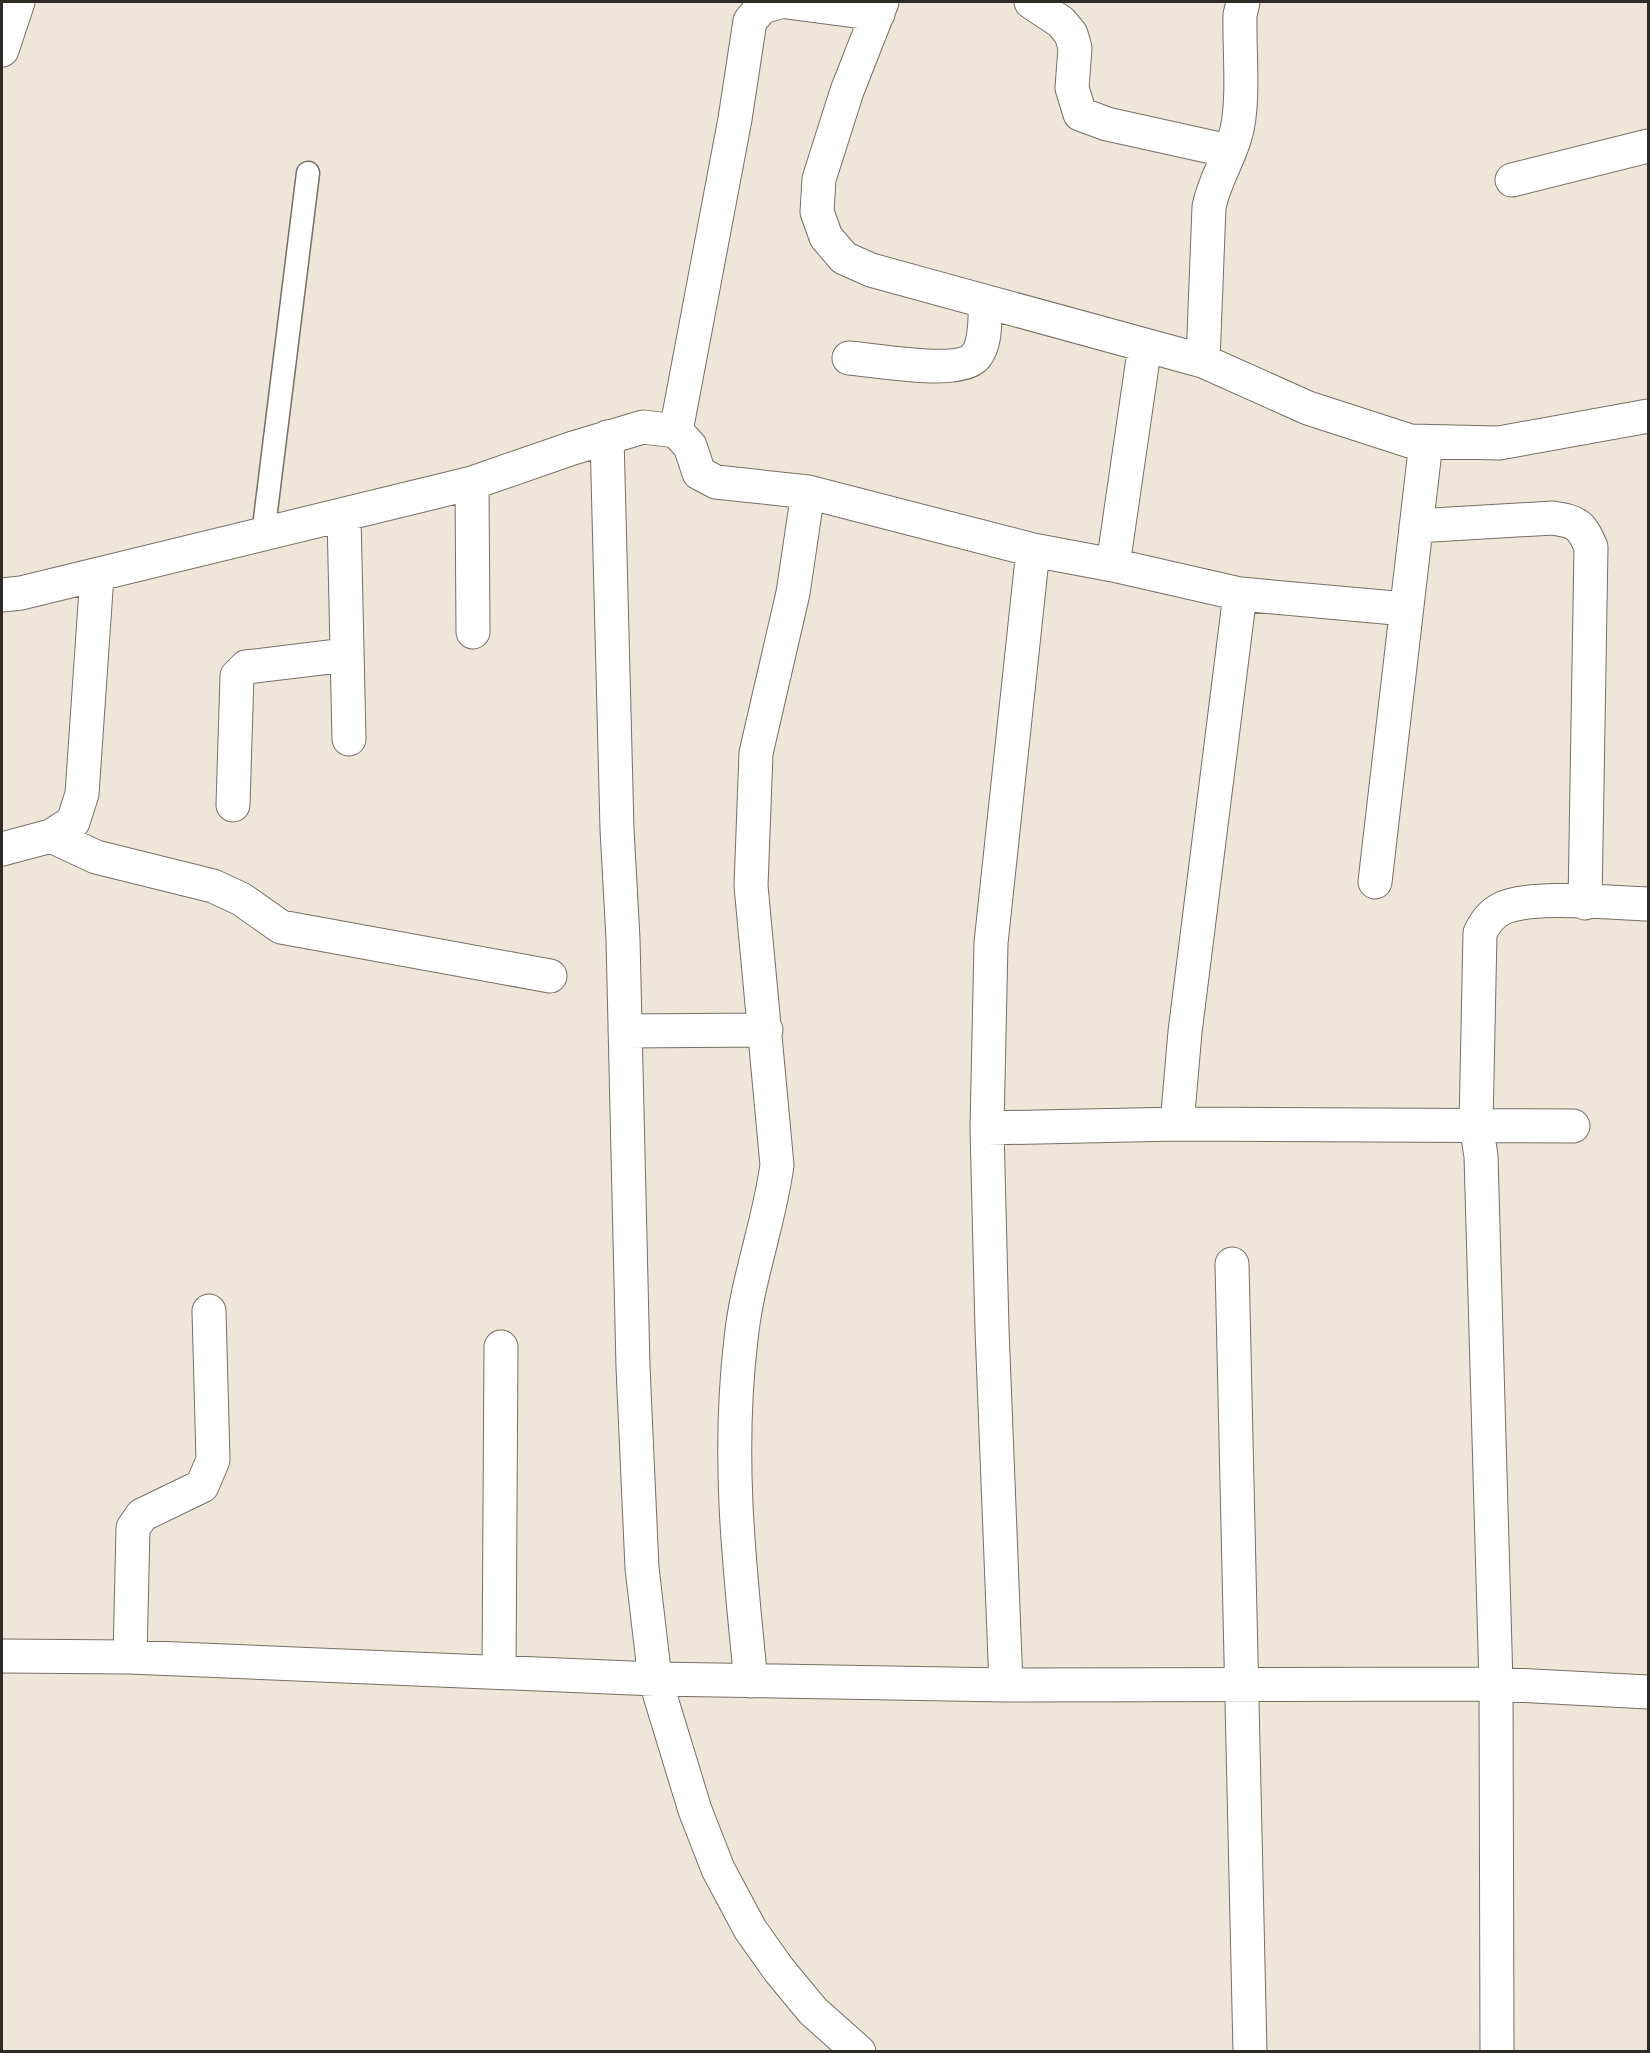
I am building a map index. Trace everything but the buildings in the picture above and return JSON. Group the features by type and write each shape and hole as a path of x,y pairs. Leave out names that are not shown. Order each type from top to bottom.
{"street":[{"path":"2,50 18,2"},
{"path":"676,431 733,130 750,21 762,7 780,2"},
{"path":"787,2 880,8 847,91 819,179 817,212 826,237 844,258 871,270 1203,361 1308,408 1410,441 1498,443 1648,416"},
{"path":"1031,2 1061,22 1071,34 1075,48 1072,88 1080,114 1107,124 1228,151"},
{"path":"1203,361 1209,207 1213,187 1235,137 1238,119 1240,15 1243,2"},
{"path":"1512,180 1648,146"},
{"path":"849,358 946,366 962,364 975,358 982,346 986,302"},
{"path":"1113,565 1145,345"},
{"path":"2,596 344,516 472,483 643,427 676,431 690,446 699,473 716,482 808,492 1033,550 1113,565 1240,594 1407,609"},
{"path":"607,437 633,1367 641,1556 655,1679 695,1810 718,1869 750,1929 779,1970 813,2011 859,2052"},
{"path":"1374,882 1426,442"},
{"path":"472,483 473,632"},
{"path":"751,1681 735,1513 733,1452 741,1338 772,1207 777,1165 751,886 756,753 793,593 808,492"},
{"path":"344,516 350,738"},
{"path":"1416,526 1553,518 1572,521 1583,528 1591,547 1585,903"},
{"path":"1006,1685 992,1329 987,1128 991,943 1033,550"},
{"path":"2,849 51,836 73,822 82,794 97,575"},
{"path":"1177,1125 1186,1020 1240,594"},
{"path":"233,805 237,676 246,667 346,656"},
{"path":"51,836 96,857 213,886 241,899 281,927 550,976"},
{"path":"1497,2052 1496,1684 1481,1156 1476,1125 1480,933 1486,920 1502,909 1526,902 1648,904"},
{"path":"625,1031 766,1030"},
{"path":"987,1128 1177,1125 1573,1126"},
{"path":"1232,1264 1250,2052"},
{"path":"130,1657 133,1528 142,1515 202,1486 213,1460 209,1311"},
{"path":"499,1671 501,1347"},
{"path":"2,1656 130,1657 655,1679 1006,1685 1496,1684 1648,1692"}],"lane":[{"path":"263,535 308,173"}]}
